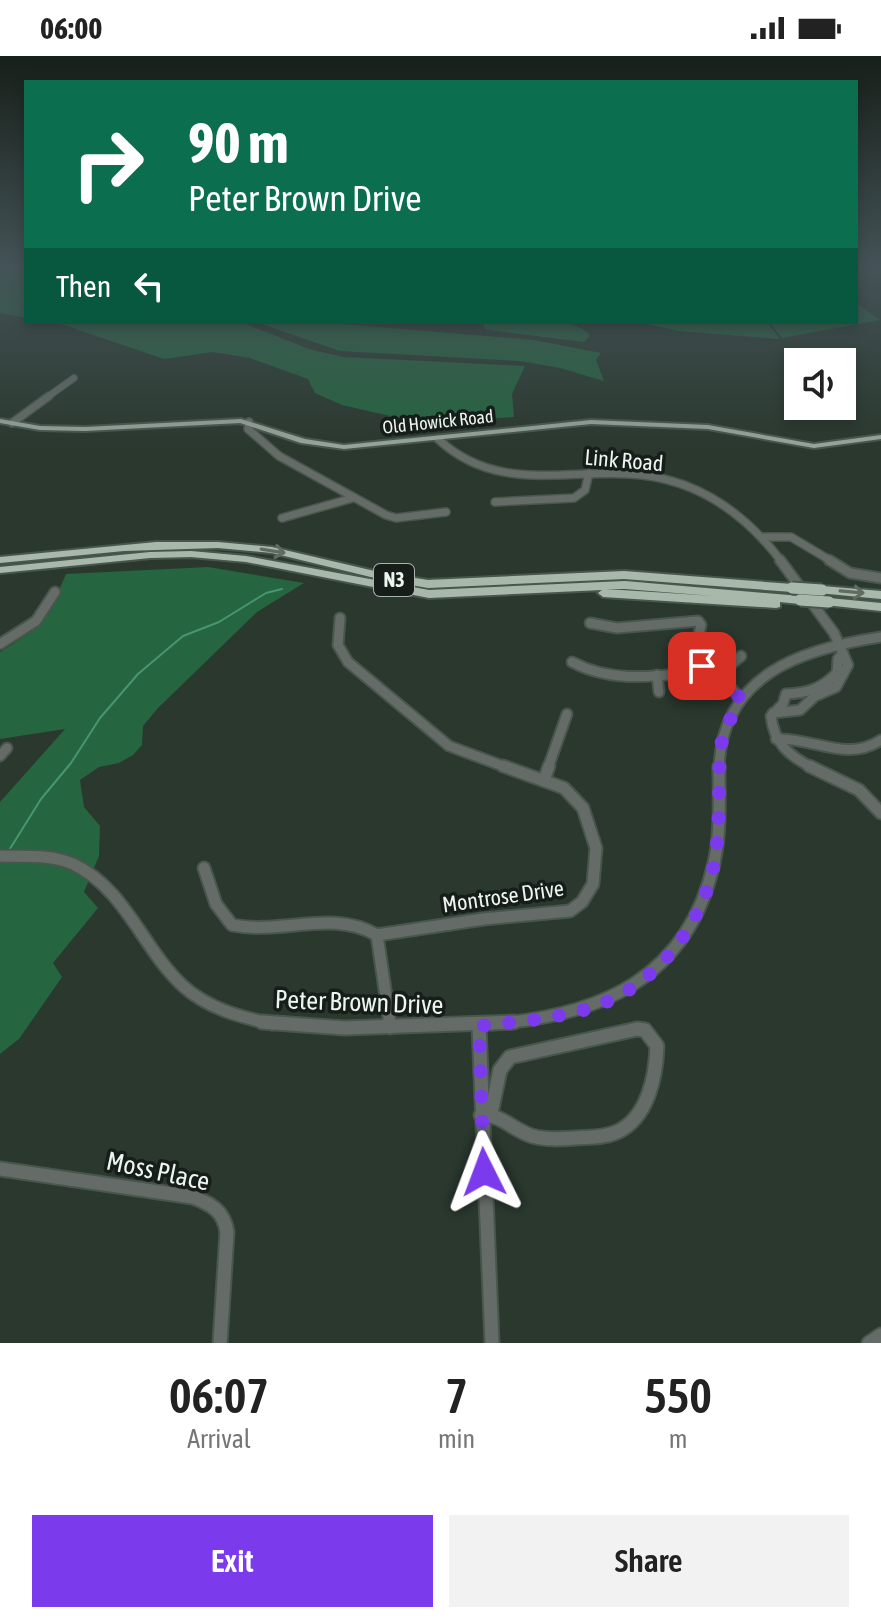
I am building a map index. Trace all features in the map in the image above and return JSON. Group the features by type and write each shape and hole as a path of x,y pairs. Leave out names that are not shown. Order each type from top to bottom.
{"highway":[{"name":"N3","path":"0,560 198,544 251,547 293,554 398,581 428,584 624,575 881,595"},
{"name":"N3","path":"0,570 150,555 191,554 246,559 429,594 520,590 748,604 802,602 881,609"}],"main road":[{"name":"Old Howick Road","path":"0,421 85,429 233,420 249,422 304,441 355,447 591,422 708,427 814,446 881,437"}],"street":[{"path":"12,423 74,378"},
{"path":"249,422 248,429 272,451 391,518 446,512"},
{"name":"Link Road","path":"438,439 454,456 487,470 654,477 683,485 721,502 764,537 842,649"},
{"path":"495,502 574,498 585,490 589,473"},
{"path":"282,518 353,498"},
{"path":"764,537 791,537 850,573 881,578"},
{"path":"0,644 36,621 55,592"},
{"name":"Montrose Drive","path":"340,618 338,645 348,662 437,739 459,751 564,788 583,808 596,848 593,884 582,902 570,911 484,919 377,935"},
{"path":"590,623 610,628 698,621 701,625 694,656 740,698"},
{"name":"Peter Brown Drive","path":"0,856 70,863 88,872 113,894 182,985 228,1012 263,1022 310,1027 479,1026 559,1016 591,1008 645,977 682,941 704,899 714,864 720,749 740,698 774,671 812,655 881,637"},
{"path":"842,649 839,668 825,685 807,693 786,694 770,723 776,739 794,758 859,790 881,813"},
{"path":"773,713 802,709 810,699 839,685 848,665 842,649"},
{"path":"812,655 826,659 839,668"},
{"path":"572,662 604,675 714,673 741,656"},
{"path":"657,675 659,692"},
{"path":"544,780 567,714"},
{"path":"776,739 788,737 824,749 842,750 869,748 881,740"},
{"path":"204,868 216,904 232,925 257,929 347,921 364,925 377,935 390,1027"},
{"path":"479,1026 486,1114 492,1343"},
{"path":"637,1029 645,1030 657,1046 651,1087 637,1113 624,1128 599,1136 557,1139 532,1136 486,1114 497,1078 510,1057 637,1029"},
{"name":"Moss Place","path":"0,1169 193,1197 210,1203 223,1215 227,1232 220,1343"},
{"path":"869,1343 881,1335"}],"green space":[{"path":"67,326 251,326 309,349 343,357 525,366 512,394 514,417 421,423 342,405 315,393 308,379 250,358 213,352 164,359"},
{"path":"268,326 367,326 534,340 601,353 596,360 604,381 560,368 520,361 340,351"},
{"path":"484,326 574,326 590,336 584,342 485,329"},
{"path":"656,326 770,326 780,339 678,331"},
{"path":"772,326 847,326 782,338"},
{"path":"208,567 304,583 257,612 158,708 143,726 142,745 133,755 119,763 99,767 80,780 84,807 100,826 99,856 84,892 98,908 53,963 62,977 19,1039 0,1054 0,802 65,729 0,739 0,652 41,620 66,574"}],"waterway":[{"path":"8,852 41,799 71,763 100,718 138,674 183,636 219,622 266,593 282,589"}],"route":[{"path":"484,1172 479,1026 559,1016 591,1008 620,994 663,962 682,941 704,899 714,864 720,749 740,698 719,675 702,666"}]}
